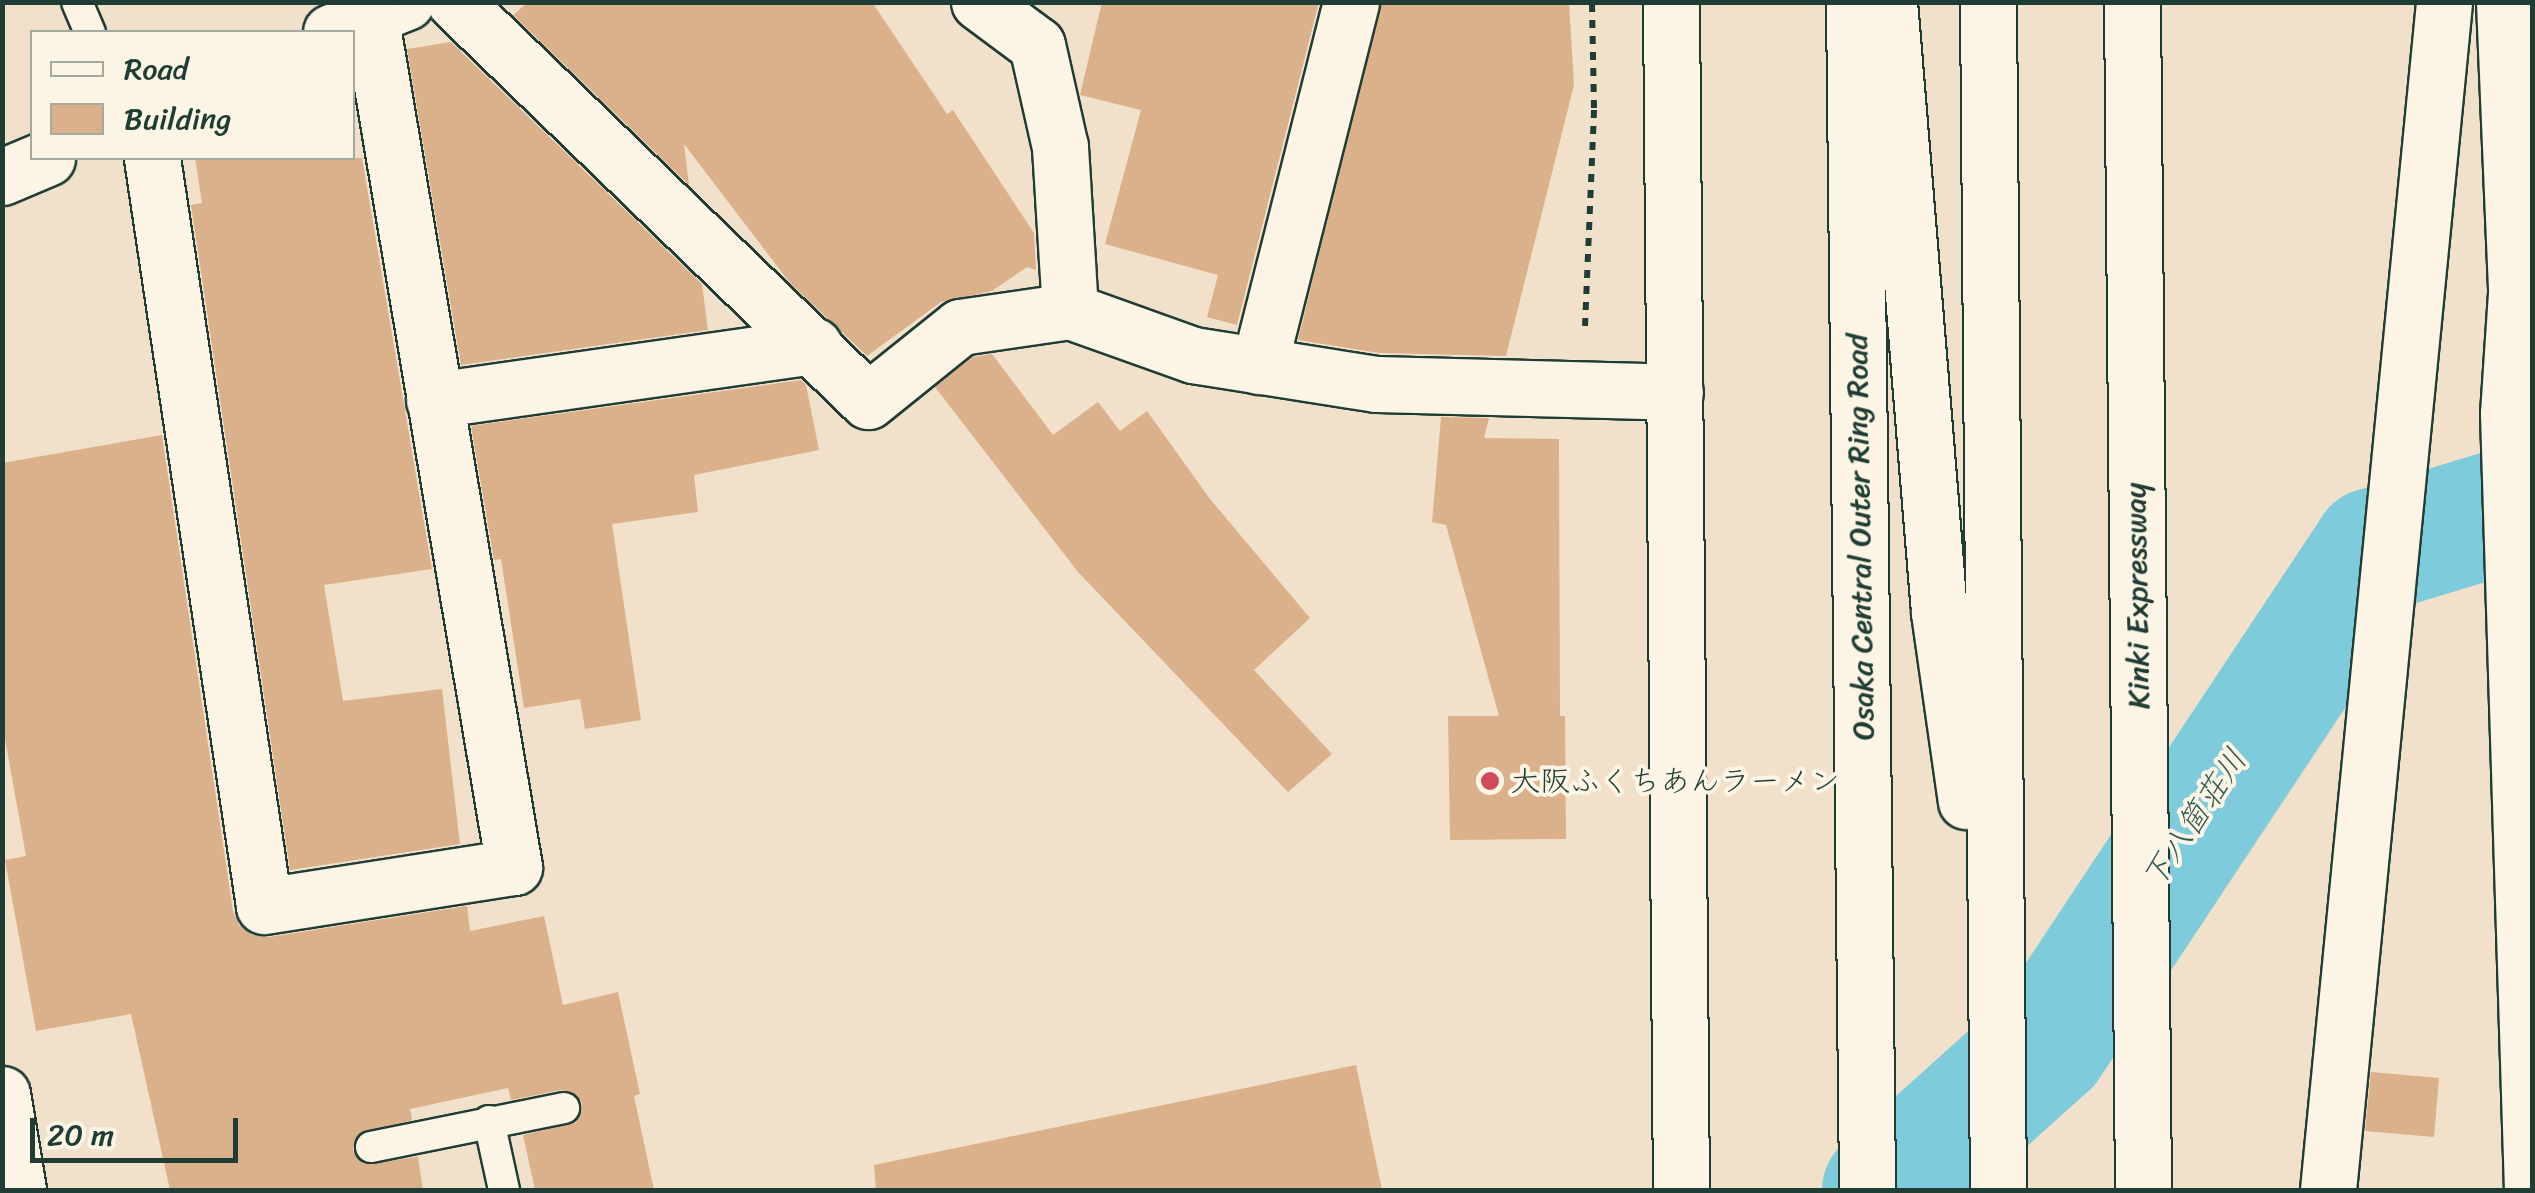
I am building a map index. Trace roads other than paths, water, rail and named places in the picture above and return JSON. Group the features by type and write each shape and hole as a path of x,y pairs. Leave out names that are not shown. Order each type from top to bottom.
{"main road":[{"path":"454,2 868,401 960,327 1070,312 1193,355 1376,384 1674,392"},
{"path":"979,2 1037,45 1060,147 1070,312"},
{"path":"1259,366 1351,2"},
{"path":"1671,2 1682,1190"},
{"name":"Osaka Central Outer Ring Road","path":"1854,2 1867,1190"},
{"path":"1890,2 1938,612 1996,1007"},
{"path":"1988,2 1998,1190"},
{"name":"Kinki Expressway","path":"2132,2 2143,1190"},
{"path":"2328,1190 2444,2"},
{"path":"2504,2 2516,293 2508,414 2532,1190"},
{"path":"152,160 264,906 514,867 369,17"},
{"path":"2,177 41,160"},
{"path":"434,400 814,346"},
{"path":"2,1094 18,1190"}],"lane":[{"path":"77,2 89,30"},
{"path":"370,1147 564,1108"},
{"path":"489,1121 504,1190"}],"waterway":[{"name":"下八箇荘川","path":"1884,1190 2047,1043 2374,550 2532,502"}],"place":[{"name":"大阪ふくちあんラーメン","path":"1490,781"}]}
